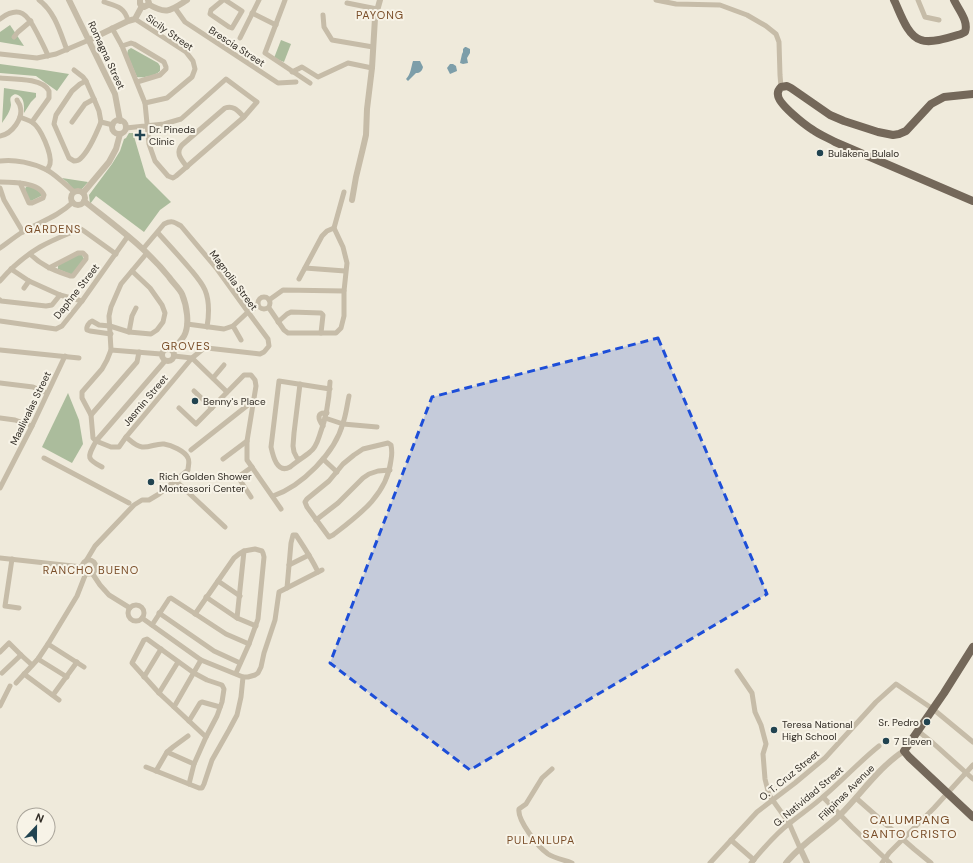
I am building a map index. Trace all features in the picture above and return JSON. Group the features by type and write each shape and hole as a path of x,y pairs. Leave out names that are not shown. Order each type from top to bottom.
{"main road":[{"path":"894,0 912,34 921,40 928,41 950,37 965,32 966,26 964,20 954,0"},
{"path":"973,94 944,97 939,99 931,104 906,131 893,135 878,132 844,121 826,112 787,86 781,87 778,91 781,102 814,132 973,201"},
{"path":"973,647 934,709 904,751 947,794 973,817"}],"street":[{"path":"39,0 45,5 53,16 67,50"},
{"name":"Romagna Street","path":"69,0 115,94 120,121"},
{"path":"0,54 37,58 48,56 67,50 112,28 135,19 145,3 161,11 169,11 187,0"},
{"path":"224,0 242,11 232,28 229,28 211,15 210,12 224,0"},
{"path":"240,38 259,0"},
{"path":"286,0 265,53 310,83"},
{"path":"352,200 366,135 375,18 380,0"},
{"path":"656,0 676,4 720,5 747,15 766,26 776,34 779,42 781,87"},
{"path":"918,0 925,17 939,20"},
{"path":"104,2 122,9 125,12 128,21"},
{"path":"347,3 377,9"},
{"name":"Brescia Street","path":"175,8 185,22 278,83 296,82"},
{"path":"0,19 6,14 12,12 20,12 26,15 31,21 48,56"},
{"path":"252,13 276,25"},
{"path":"323,14 324,27 332,40 372,47"},
{"name":"Sicily Street","path":"135,19 186,52 193,61 195,69 192,77 167,98 145,103"},
{"path":"14,37 31,21"},
{"path":"112,28 122,46 145,103 146,126 149,144 155,161 169,177 175,178 244,117 257,102 226,79 181,119 164,124 146,126 126,128"},
{"path":"122,46 131,43 135,44 165,64 166,69 160,75 137,82"},
{"path":"292,72 302,67 318,77 348,63 372,68"},
{"path":"74,70 84,77 86,81 94,99 99,111 101,122 90,145 80,160 74,161 69,158 54,124 56,115 72,91 86,81"},
{"path":"0,78 34,81 44,86 49,92 50,98 32,122"},
{"path":"72,122 85,104 94,99"},
{"path":"0,136 9,133 20,117 20,105 17,100"},
{"path":"187,167 179,155 178,150 182,145 225,108 235,108 244,117"},
{"path":"20,117 32,122 40,132 46,144 49,155 50,164 47,170"},
{"path":"120,121 124,123 126,128 125,132 120,134 114,132 113,126 115,122 120,121"},
{"path":"101,122 113,126"},
{"path":"83,192 109,162 116,149 120,134"},
{"path":"0,161 6,160 28,163 47,170 74,192 83,192"},
{"path":"0,182 12,182 20,183 28,184 43,192 43,198 29,203 20,183"},
{"path":"0,188 4,200 23,232"},
{"path":"74,192 71,197 73,202 77,205 84,201 86,197 83,192"},
{"path":"269,300 269,308 284,330 288,332 336,333 342,328 344,316 345,271 347,263 343,247 334,228 344,192"},
{"path":"84,201 145,251 181,293 187,313 187,324 184,336 173,353 172,360 170,362 165,361"},
{"path":"0,248 23,232 59,213 73,202"},
{"name":"Magnolia Street","path":"158,233 164,224 169,222 174,222 181,226 217,269 268,338 270,346 260,354 207,348"},
{"path":"299,279 322,236 326,231 334,228"},
{"path":"0,281 21,260 30,254 48,243 80,230 84,231 116,254"},
{"path":"96,441 93,438 91,415 82,398 82,392 102,369 111,350 109,316 111,307 121,284 132,271 158,233 174,249 197,277 205,290 209,313 207,327"},
{"name":"Daphne Street","path":"0,321 56,328 62,326 82,301 128,236"},
{"path":"30,254 36,260 49,268 70,276 73,276 86,259 86,256 83,253 78,253 49,268"},
{"path":"305,268 345,271"},
{"path":"12,269 30,281 60,295 82,301"},
{"path":"111,334 86,329 92,321 99,325 110,326 129,332 151,334 158,330 163,322 165,313 162,305 150,288 132,271"},
{"path":"24,288 30,281"},
{"path":"269,300 283,290 344,291"},
{"path":"0,300 46,306 52,305 60,295"},
{"path":"258,306 258,301 261,298 266,297 269,300"},
{"path":"187,324 224,329 233,326 248,312 258,306"},
{"path":"258,306 263,310 269,308"},
{"path":"129,332 132,316 136,308"},
{"path":"278,322 291,312 321,313 323,315 321,333"},
{"path":"233,326 241,340"},
{"name":"Jasmin Street","path":"96,441 110,447 120,447 126,437 192,358 203,349 207,348"},
{"path":"161,354 165,349 168,349 173,353 192,358 227,392"},
{"path":"0,350 79,358"},
{"path":"111,350 161,354"},
{"path":"91,415 137,362 139,352"},
{"path":"161,354 165,361"},
{"name":"Maaliwalas Street","path":"0,488 32,426 65,356"},
{"path":"102,467 91,461 90,458 90,454 96,441 165,361"},
{"path":"213,378 224,365"},
{"path":"179,408 196,424 244,375 251,376 255,380 256,386 248,441 247,460 282,509"},
{"path":"330,382 330,389 326,415 316,446 310,452 286,468 281,468 278,466 273,456 271,447 279,381 330,389"},
{"path":"0,383 34,387 47,393"},
{"path":"300,384 293,446 294,452 300,459"},
{"path":"194,391 212,408"},
{"path":"273,496 282,493 292,486 312,471 323,460 343,424 349,396"},
{"path":"191,450 253,401"},
{"path":"326,415 343,424 377,427"},
{"path":"0,418 15,420 32,426"},
{"path":"82,566 95,546 134,505 142,500 149,500 159,494 188,470 188,458 174,446 164,444 143,447 133,444 126,437"},
{"path":"223,458 248,441"},
{"path":"388,443 391,445 390,470 377,496 357,517 329,537 307,507 305,502 307,499 329,481 343,464 363,450 388,443"},
{"path":"44,458 129,503"},
{"path":"323,460 336,472"},
{"path":"251,497 238,477 252,467"},
{"path":"316,520 338,503 369,474 378,471 390,470"},
{"path":"176,481 225,527"},
{"path":"142,618 202,660 243,677 248,677 255,675 261,668 264,653 275,620 279,592 287,588 320,571 296,535 293,535 291,543 287,588"},
{"path":"195,614 234,558 244,550 255,549 262,551 264,557 258,619 236,673"},
{"path":"237,618 244,550"},
{"path":"289,565 309,555"},
{"path":"0,558 82,566"},
{"path":"12,559 6,606 19,608"},
{"path":"16,683 38,659 77,596 89,573 96,570 96,564 92,561 86,561"},
{"path":"82,566 83,570 89,573 109,595 130,608"},
{"path":"218,581 240,596"},
{"path":"206,597 237,618 256,626"},
{"path":"152,625 171,598 226,634 249,644"},
{"path":"140,606 144,613 142,618 134,621 130,618 128,612 130,608 140,606"},
{"path":"159,613 214,651 240,663"},
{"path":"189,784 194,764 220,707 224,689 222,686 194,673 147,639 144,640 132,663 159,693 206,737"},
{"path":"0,652 9,643 32,665"},
{"path":"48,644 84,667"},
{"path":"144,677 161,649"},
{"path":"2,673 21,655"},
{"path":"38,659 66,676"},
{"path":"174,707 202,660"},
{"path":"53,695 77,662"},
{"path":"159,693 178,662"},
{"path":"737,671 754,696 756,712 766,744 763,754 765,779 769,795 789,823 807,863"},
{"path":"24,674 59,700"},
{"path":"146,767 202,788 212,760 237,714 241,697 243,677"},
{"name":"O. T. Cruz Street","path":"710,863 757,812 825,758 876,702 896,684 934,709"},
{"path":"0,706 10,686"},
{"path":"0,691 6,694"},
{"path":"189,721 202,702 220,707"},
{"path":"934,709 973,742"},
{"path":"918,731 973,779"},
{"path":"156,771 167,752 188,736"},
{"name":"G. Natividad Street","path":"753,861 767,844 789,823 823,797 879,746"},
{"name":"Filipinas Avenue","path":"786,863 800,848 840,815 893,759 904,751"},
{"path":"167,752 194,764"},
{"path":"883,861 931,812 973,764"},
{"path":"552,770 542,778 526,804 519,809 519,814 528,831 541,848 549,855 572,863"},
{"path":"823,797 883,861 890,863"},
{"path":"856,798 932,863"},
{"path":"731,840 753,861"}],"highlighted area":[{"path":"658,338 767,594 470,770 330,663 432,397"}],"green space":[{"path":"10,25 24,46 0,42 0,32"},
{"path":"281,40 291,44 284,62 274,58"},
{"path":"131,48 158,63 160,66 160,71 149,76 137,77 127,54 128,50"},
{"path":"0,64 69,74 57,91 36,76 0,73"},
{"path":"4,88 36,93 36,97 24,113 24,103 22,98 15,94 13,95 10,100 10,110 2,123"},
{"path":"129,133 133,133 146,177 171,202 160,210 144,232 96,196 90,204 89,195 112,164 120,151 124,139"},
{"path":"62,178 88,182 82,189 73,189"},
{"path":"26,187 34,188 43,195 31,201 29,200 25,189"},
{"path":"79,254 82,255 84,259 73,274 58,269 60,264"},
{"path":"68,393 79,420 83,444 72,463 42,447"}],"water":[{"path":"465,47 470,49 470,53 467,58 468,63 463,64 460,63 463,49"},
{"path":"413,61 420,61 423,67 421,72 416,73 408,81 406,79 410,73"},
{"path":"450,64 456,66 457,71 450,74 447,68"}],"place":[{"name":"Dr. Pineda Clinic","path":"140,135"},
{"name":"Bulakena Bulalo","path":"820,153"},
{"name":"Benny's Place","path":"195,401"},
{"name":"Rich Golden Shower Montessori Center","path":"151,482"},
{"name":"Sr. Pedro","path":"927,722"},
{"name":"Teresa National High School","path":"774,730"},
{"name":"7 Eleven","path":"886,741"}],"district":[{"name":"PAYONG","path":"380,15"},
{"name":"GARDENS","path":"53,229"},
{"name":"GROVES","path":"186,346"},
{"name":"RANCHO BUENO","path":"91,570"},
{"name":"CALUMPANG SANTO CRISTO","path":"910,827"},
{"name":"PULANLUPA","path":"541,840"}]}
